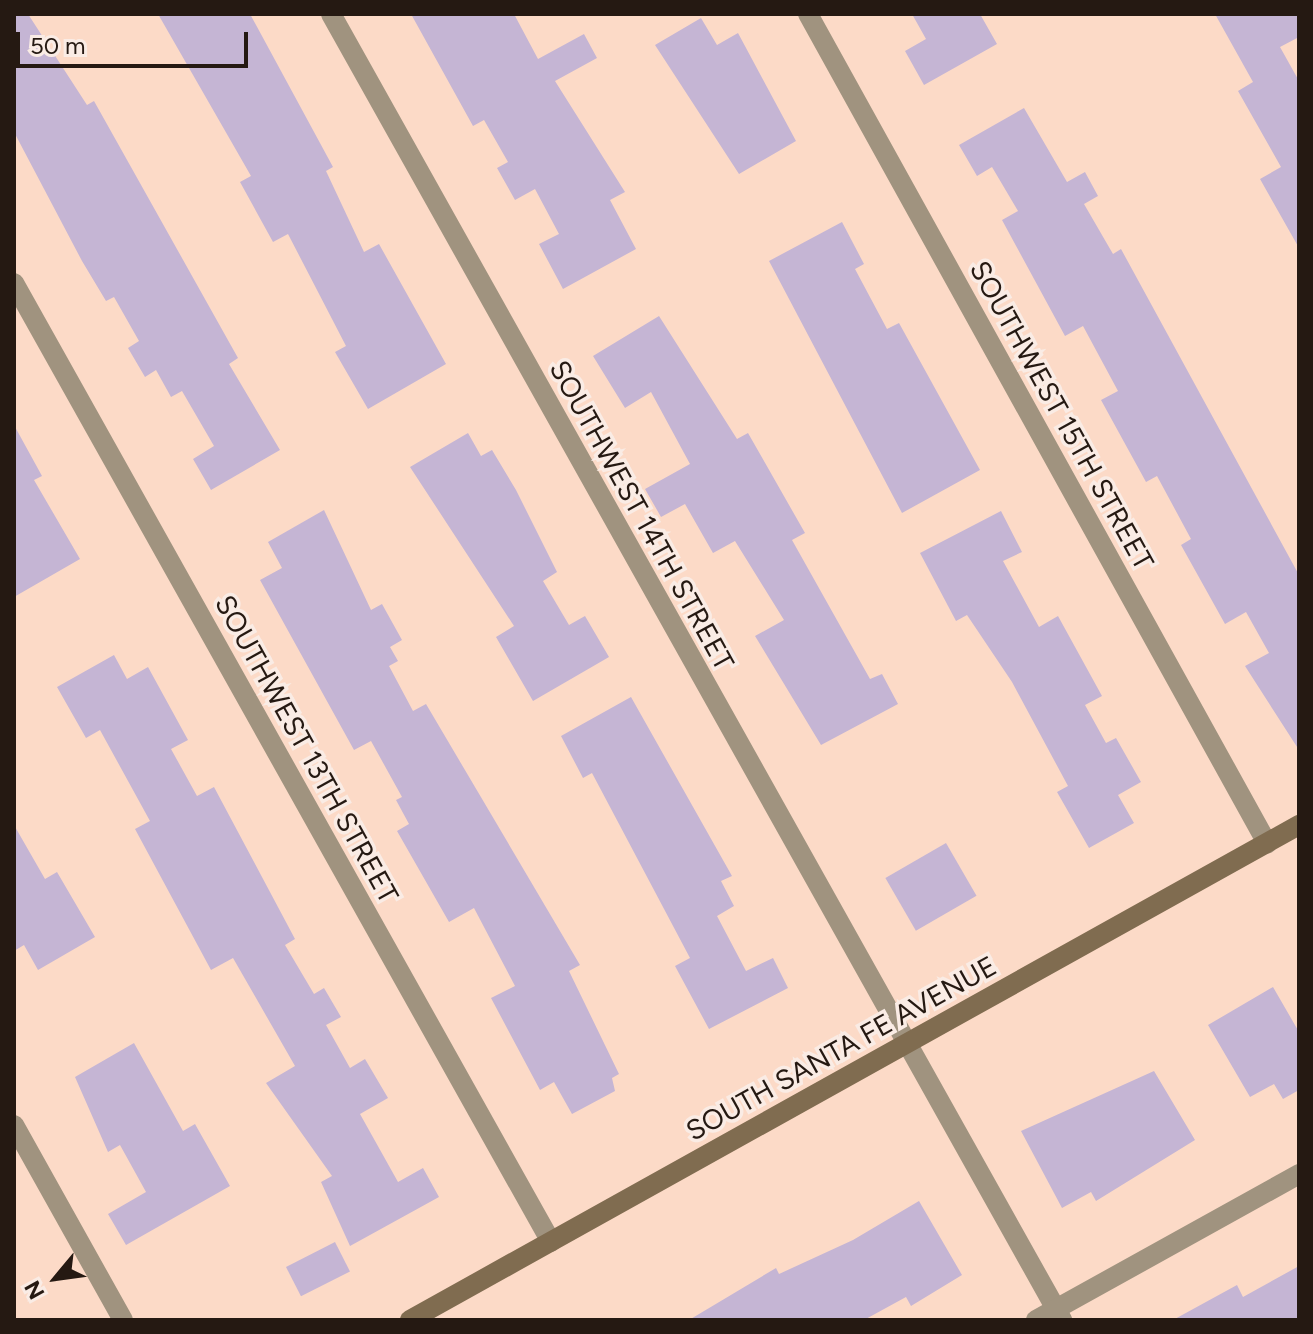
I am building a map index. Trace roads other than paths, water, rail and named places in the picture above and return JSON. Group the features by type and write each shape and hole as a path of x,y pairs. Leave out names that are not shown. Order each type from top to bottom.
{"main road":[{"name":"SOUTH SANTA FE AVENUE","path":"410,1320 1299,825"}],"street":[{"name":"SOUTHWEST 14TH STREET","path":"331,14 1059,1315"},
{"name":"SOUTHWEST 15TH STREET","path":"808,14 1267,843"},
{"name":"SOUTHWEST 13TH STREET","path":"14,283 551,1242"},
{"path":"14,1125 123,1320"},
{"path":"1036,1320 1059,1315 1299,1174"}]}
